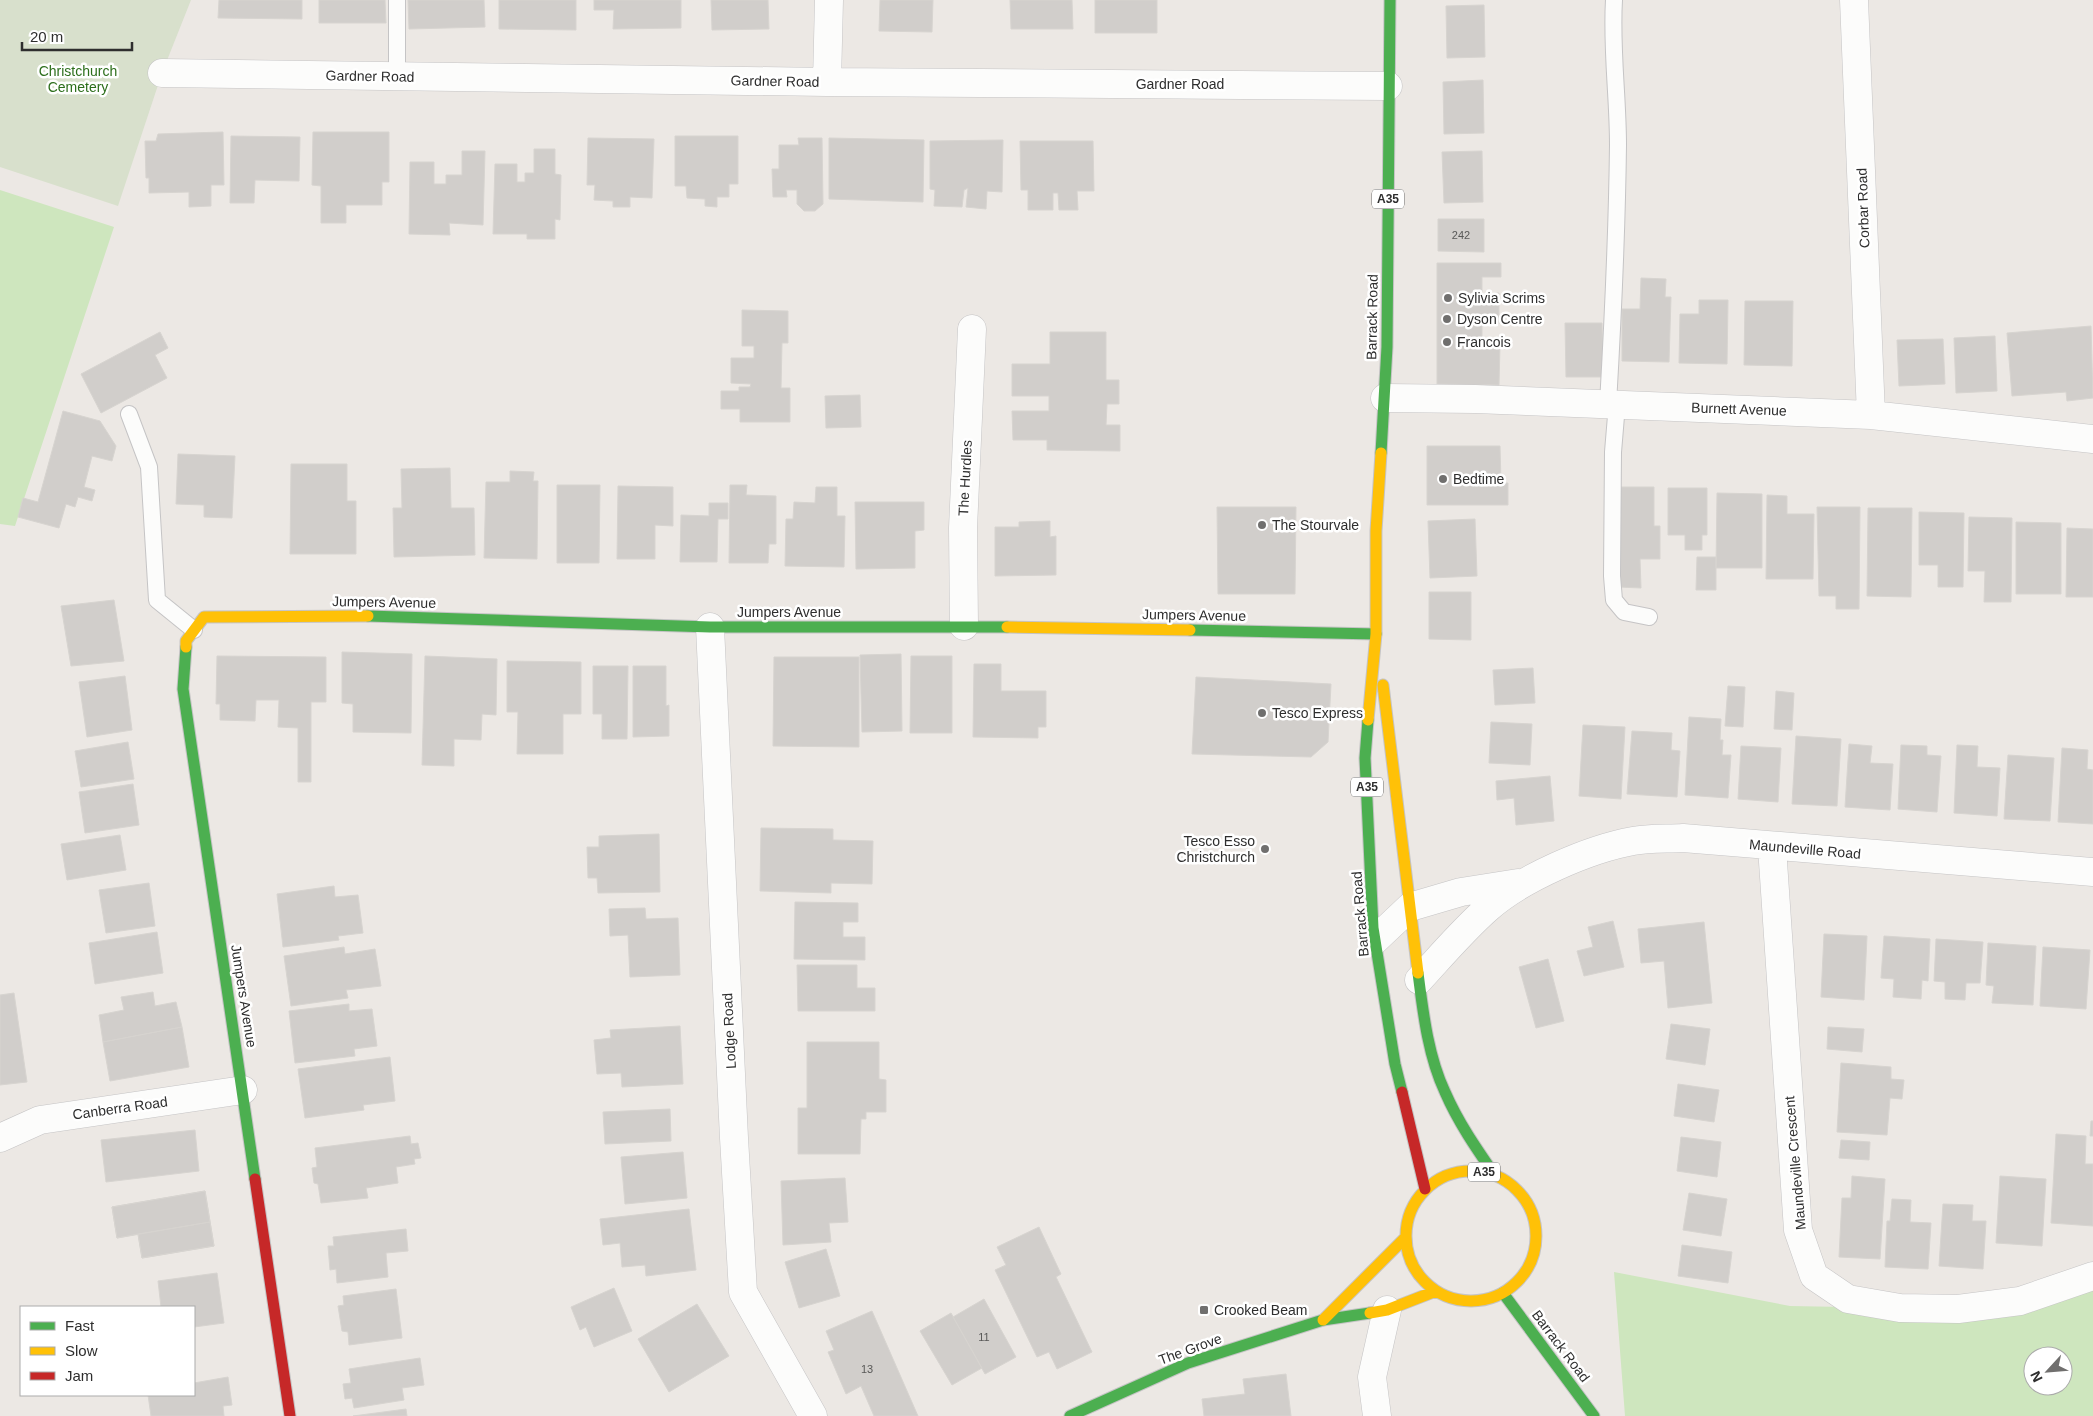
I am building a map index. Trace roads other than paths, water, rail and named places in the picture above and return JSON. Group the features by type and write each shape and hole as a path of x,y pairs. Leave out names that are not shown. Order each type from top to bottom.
{"street":[{"path":"827,82 829,0"},
{"name":"Barrack Road","path":"1390,0 1387,347 1376,531 1376,634 1365,758 1375,940 1395,1064 1425,1189"},
{"name":"Corbar Road","path":"1854,0 1871,415"},
{"name":"Gardner Road","path":"162,73 827,82 1388,86"},
{"name":"The Hurdles","path":"964,626 963,528 972,329"},
{"name":"Burnett Avenue","path":"1384,398 1613,404 1871,415 2093,439"},
{"name":"Jumpers Avenue","path":"290,1416 183,689 186,641 204,617 353,616 710,627 964,626 1376,634"},
{"name":"Lodge Road","path":"710,627 733,1128 743,1292 813,1416"},
{"name":"Barrack Road","path":"1376,634 1398,796 1419,980 1428,1038 1444,1091 1467,1134 1494,1174"},
{"name":"Maundeville Road","path":"1419,980 1489,907 1525,882 1608,847 1634,841 1683,838 2093,872"},
{"name":"Maundeville Crescent","path":"1772,846 1798,1230 1814,1276 1848,1299 1900,1308 1958,1309 2020,1300 2093,1276"},
{"name":"Maundeville Road","path":"1375,940 1410,907 1461,892 1525,882"},
{"name":"Canberra Road","path":"0,1138 40,1120 243,1090"},
{"name":"A35","path":"1475,1170 1494,1174 1515,1187 1530,1207 1536,1231 1534,1255 1522,1277 1503,1293 1481,1301 1458,1300 1436,1291 1420,1277 1410,1259 1405,1238 1407,1220 1414,1203 1425,1189 1440,1178 1457,1172 1475,1170"},
{"name":"The Grove","path":"1324,1320 1405,1238"},
{"name":"The Grove","path":"1070,1416 1188,1363 1324,1320 1387,1310 1436,1291"},
{"name":"Barrack Road","path":"1503,1293 1594,1416"},
{"path":"1377,1416 1372,1377 1387,1310"}],"lane":[{"path":"397,0 398,76"},
{"path":"1614,0 1612,26 1618,143 1614,281 1612,576 1614,600 1624,612 1649,617"},
{"path":"129,414 149,467 157,600 194,630"}],"place":[{"name":"Sylivia Scrims","path":"1448,298"},
{"name":"Dyson Centre","path":"1447,319"},
{"name":"Francois","path":"1447,342"},
{"name":"Bedtime","path":"1443,479"},
{"name":"The Stourvale","path":"1262,525"},
{"name":"Tesco Express","path":"1262,713"},
{"name":"Tesco Esso Christchurch","path":"1265,849"},
{"name":"Crooked Beam","path":"1204,1310"}],"park label":[{"name":"Christchurch Cemetery","path":"78,79"}]}
